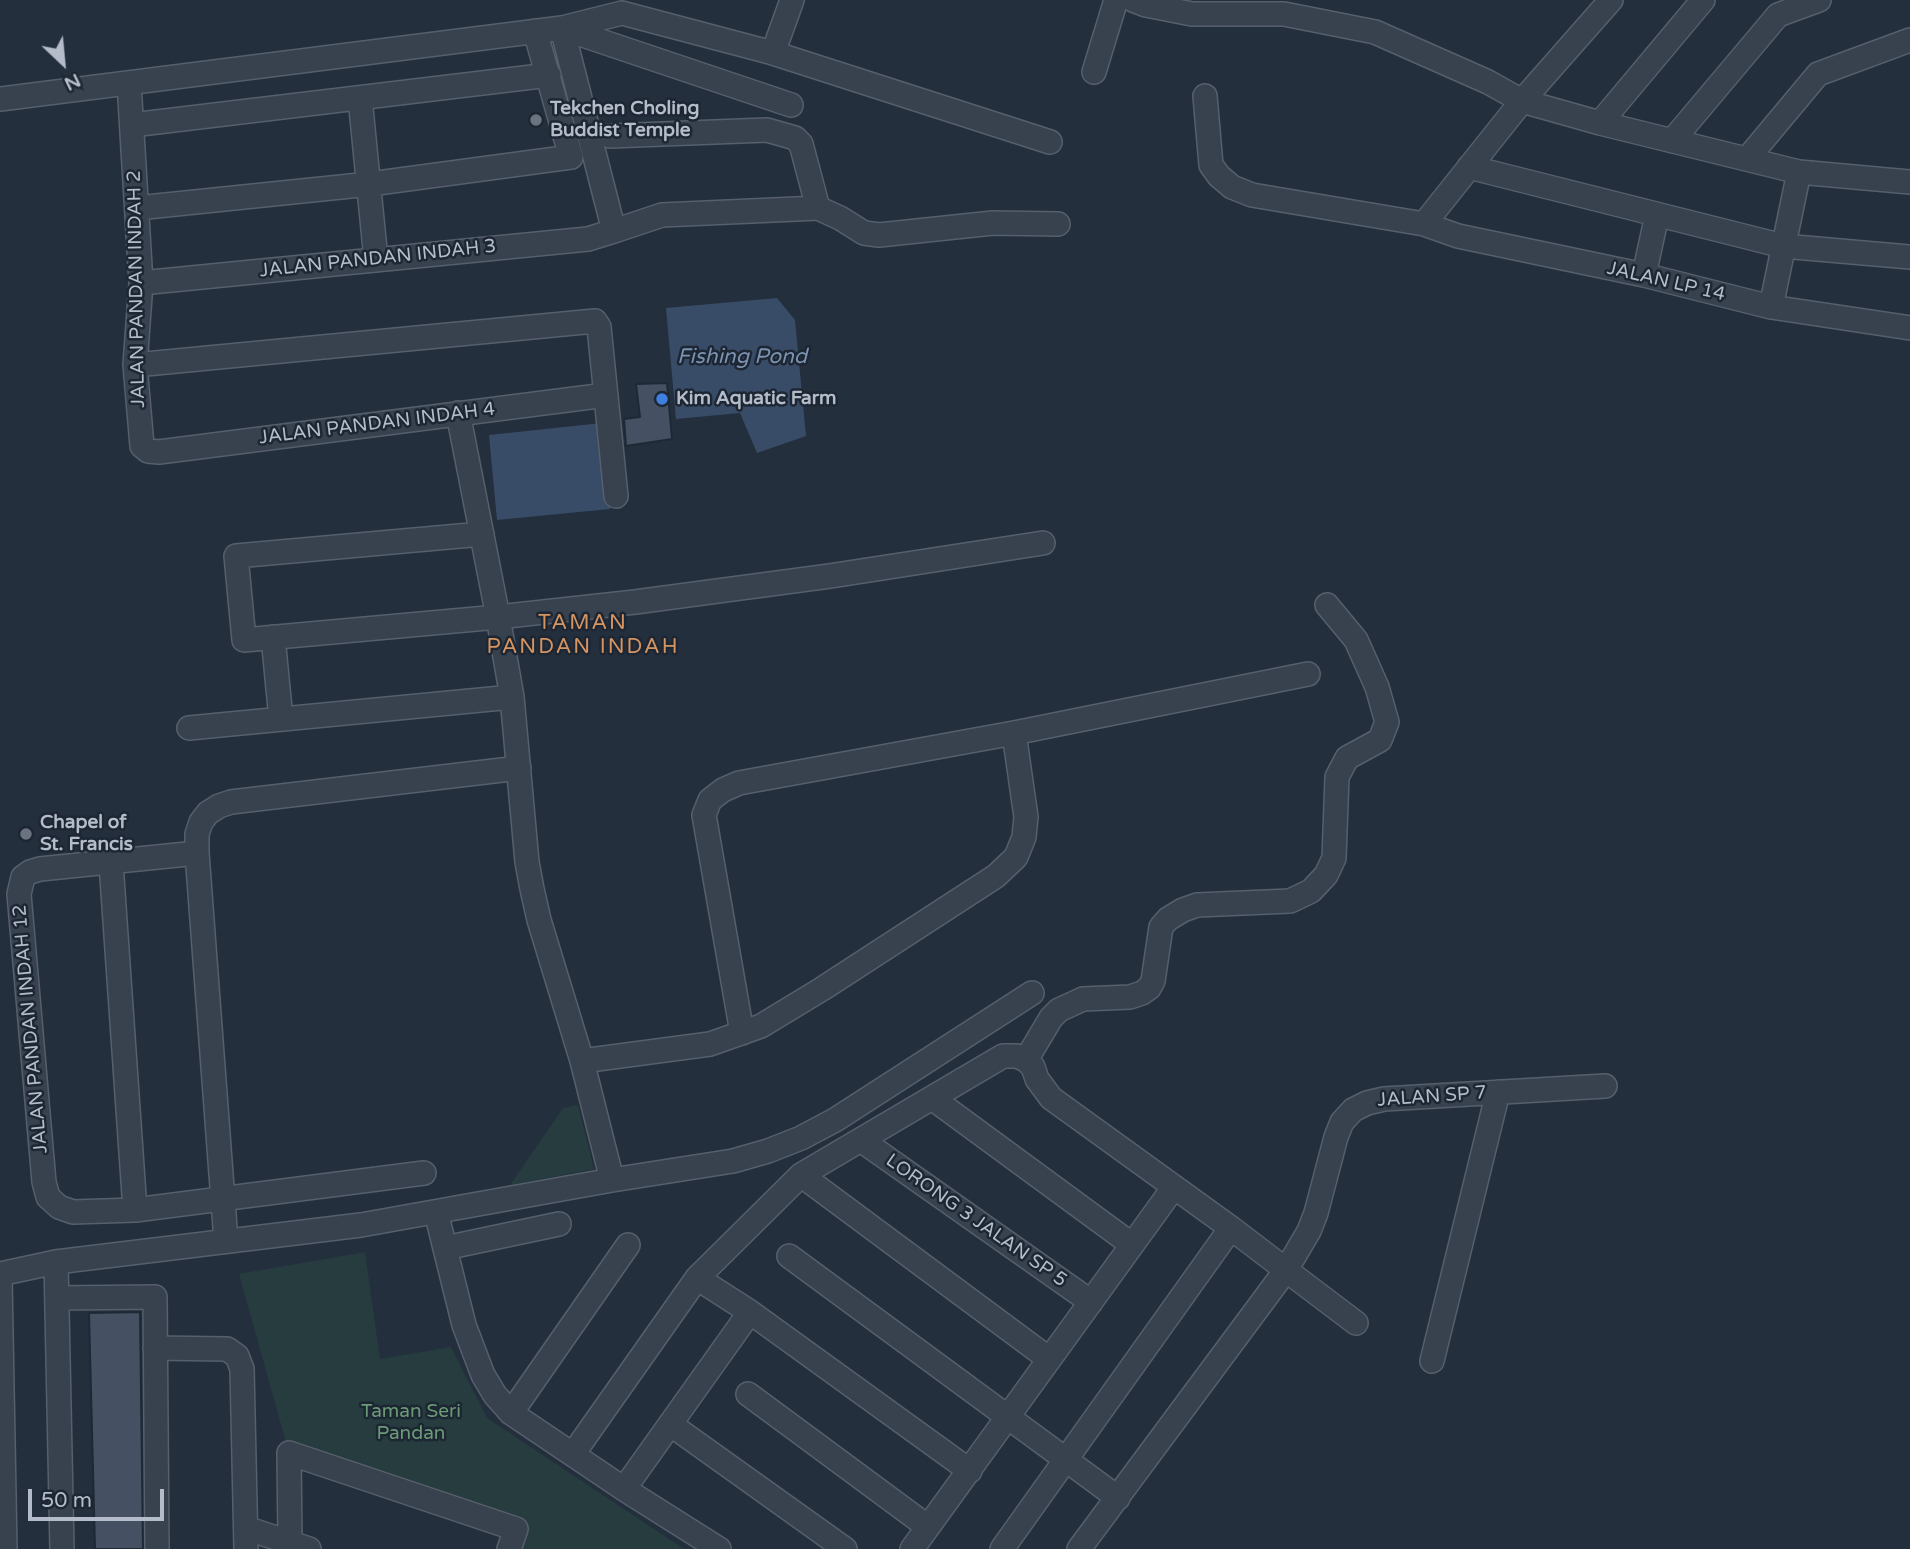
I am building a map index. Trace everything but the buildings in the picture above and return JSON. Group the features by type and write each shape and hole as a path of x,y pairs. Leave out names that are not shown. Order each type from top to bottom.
{"street":[{"path":"773,53 792,0"},
{"path":"1094,72 1116,0"},
{"path":"1133,0 1192,14 1284,15 1375,32 1488,82 1522,101 1600,123 1799,172 1910,181"},
{"path":"1424,224 1522,101 1611,0"},
{"path":"1600,123 1703,0"},
{"path":"1672,141 1772,8 1819,0"},
{"path":"0,99 562,27 622,6 1050,142"},
{"path":"562,27 791,105"},
{"path":"562,27 614,231"},
{"path":"137,208 370,184 570,157 535,31"},
{"path":"1747,159 1818,74 1910,40"},
{"path":"132,125 549,75"},
{"name":"JALAN PANDAN INDAH 2","path":"129,83 141,283 135,365 142,446 148,451"},
{"name":"JALAN LP 14","path":"1205,96 1211,165 1232,187 1252,195 1424,224 1458,236 1644,275 1771,307 1910,328"},
{"path":"360,99 376,260"},
{"path":"610,136 767,130 796,138 801,144 818,208 864,233 879,235 993,223 1058,224"},
{"path":"1469,167 1783,246 1910,257"},
{"path":"1771,307 1799,172"},
{"name":"JALAN PANDAN INDAH 3","path":"141,283 588,239 662,215 818,208"},
{"path":"1644,275 1657,215"},
{"path":"135,365 595,321 599,327 616,496"},
{"name":"JALAN PANDAN INDAH 4","path":"148,451 159,452 606,395"},
{"path":"458,413 512,696 531,890 582,1061 612,1180"},
{"path":"482,534 236,556 244,640 498,617 648,600 831,576 1043,543"},
{"path":"1026,1060 1051,1018 1059,1010 1083,999 1130,996 1149,988 1153,981 1161,927 1168,919 1197,905 1290,901 1311,891 1326,875 1334,858 1336,777 1348,758 1380,740 1387,722 1377,687 1356,640 1327,605"},
{"path":"273,637 281,719"},
{"path":"742,1033 704,815 710,800 723,790 739,783 1014,733 1308,674"},
{"path":"189,727 512,696"},
{"path":"582,1061 710,1044 761,1026 996,876 1016,857 1024,837 1026,817 1014,733"},
{"path":"226,1241 197,853 197,834 201,822 208,813 231,802 519,768"},
{"path":"197,853 110,863 135,1210 424,1173"},
{"name":"JALAN PANDAN INDAH 12","path":"110,863 30,872 23,877 19,894 44,1182 48,1197 59,1207 73,1212 135,1210"},
{"path":"5,1549 0,1276 56,1262 360,1225 733,1161 768,1152 835,1120 1032,993"},
{"path":"573,1454 697,1278 801,1175 1003,1056 1017,1056 1026,1060 1051,1098 1231,1228 1356,1324"},
{"name":"JALAN SP 7","path":"1079,1549 1286,1270 1309,1231 1336,1137 1342,1122 1353,1110 1367,1102 1384,1099 1605,1086"},
{"path":"1432,1361 1498,1093"},
{"path":"932,1098 1131,1244"},
{"name":"LORONG 3 JALAN SP 5","path":"860,1140 1091,1301"},
{"path":"801,1175 1049,1359"},
{"path":"912,1549 1174,1187"},
{"path":"436,1212 464,1325 483,1375 495,1395 511,1413 719,1549"},
{"path":"445,1248 559,1224"},
{"path":"1002,1549 1231,1228"},
{"path":"511,1413 628,1245"},
{"path":"789,1256 1118,1498"},
{"path":"56,1262 62,1549"},
{"path":"697,1278 750,1312 970,1471"},
{"path":"57,1298 155,1297 157,1549"},
{"path":"624,1489 750,1312"},
{"path":"155,1348 227,1349 237,1356 242,1369 246,1538 299,1546 289,1453 516,1529 509,1549"},
{"path":"748,1394 928,1527"},
{"path":"670,1423 845,1549"}],"green space":[{"path":"578,1105 594,1169 510,1185 563,1108"},
{"name":"Taman Seri Pandan","path":"365,1252 380,1359 451,1347 487,1418 684,1549 509,1549 516,1529 289,1453 239,1274"}],"water":[{"name":"Fishing Pond","path":"777,298 795,320 806,436 757,453 740,413 676,419 666,308"},
{"path":"602,423 610,509 497,520 489,435"}],"place":[{"name":"Tekchen Choling Buddist Temple","path":"536,120"},
{"name":"Kim Aquatic Farm","path":"662,399"},
{"name":"Chapel of St. Francis","path":"26,834"}],"district":[{"name":"TAMAN PANDAN INDAH","path":"583,635"}]}
